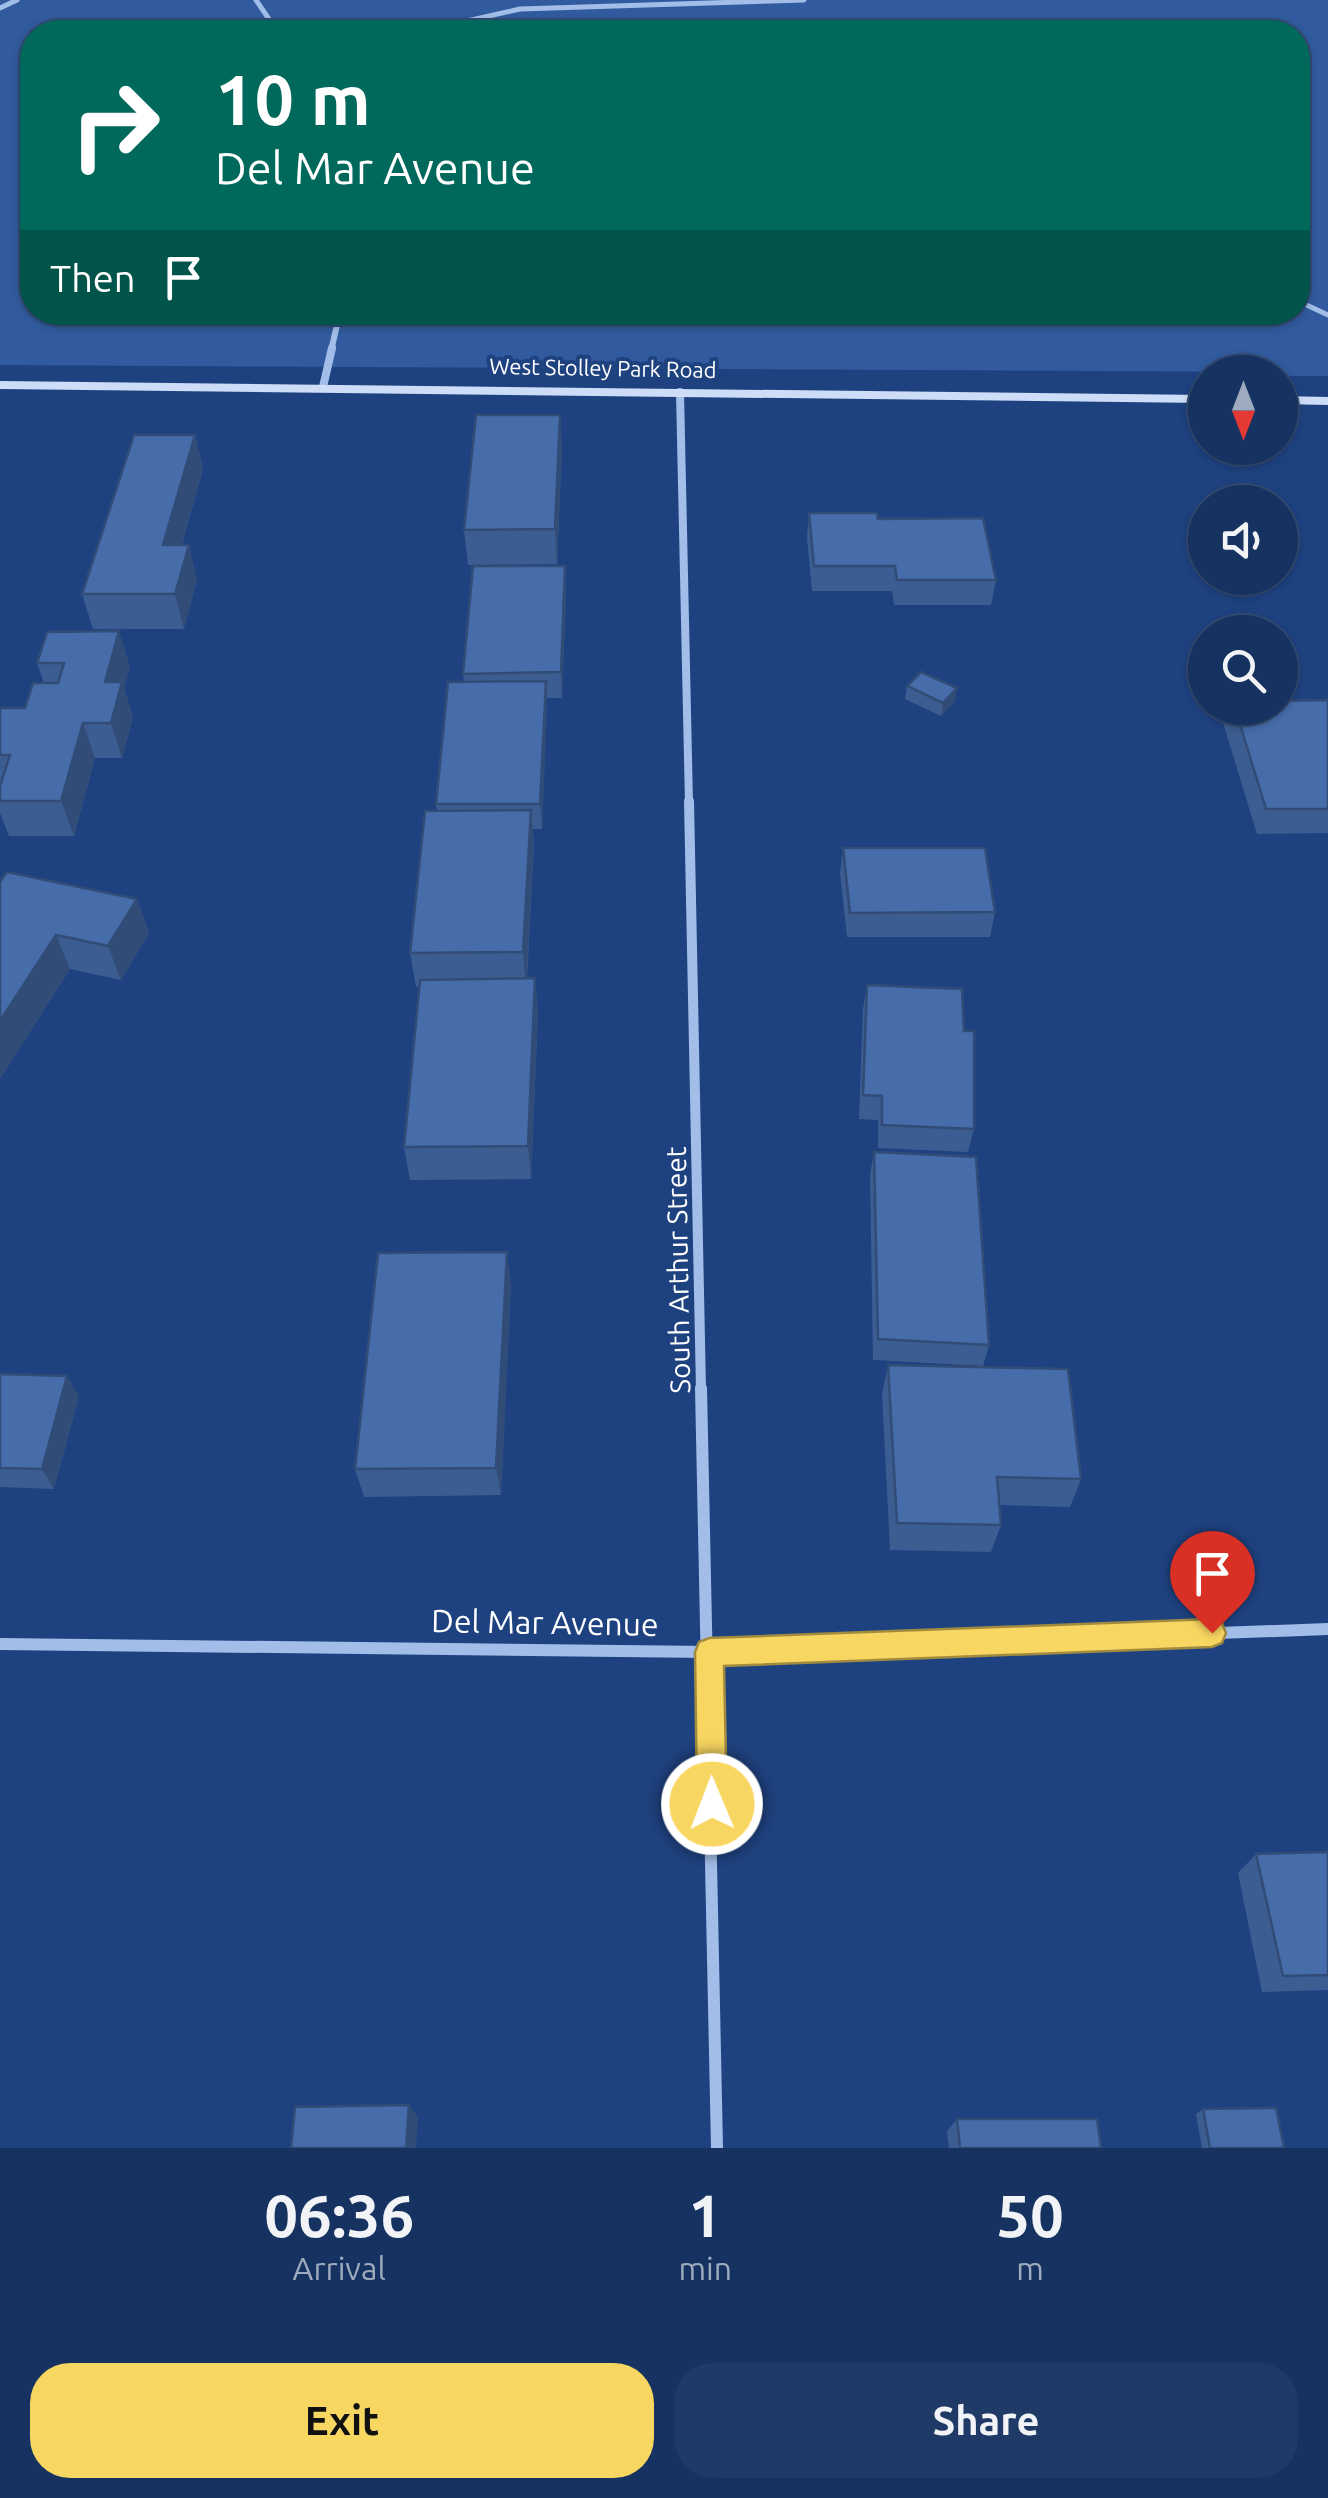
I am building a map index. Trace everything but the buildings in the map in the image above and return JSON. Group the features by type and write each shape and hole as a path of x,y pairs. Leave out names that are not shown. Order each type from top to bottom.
{"main road":[{"name":"West Stolley Park Road","path":"0,384 1188,399"},
{"path":"1298,400 1328,400"}],"street":[{"path":"322,387 337,325"},
{"name":"South Arthur Street","path":"680,392 717,2148"},
{"name":"Del Mar Avenue","path":"0,1644 709,1652 1328,1629"}],"lane":[{"path":"0,8 18,0"},
{"path":"471,20 520,9 804,0"}],"shaded area":[{"path":"0,0 1328,0 1328,376 1298,376 1298,355 1188,355 1188,371 0,365"}],"route":[{"path":"712,1804 709,1652 1212,1633"}]}
